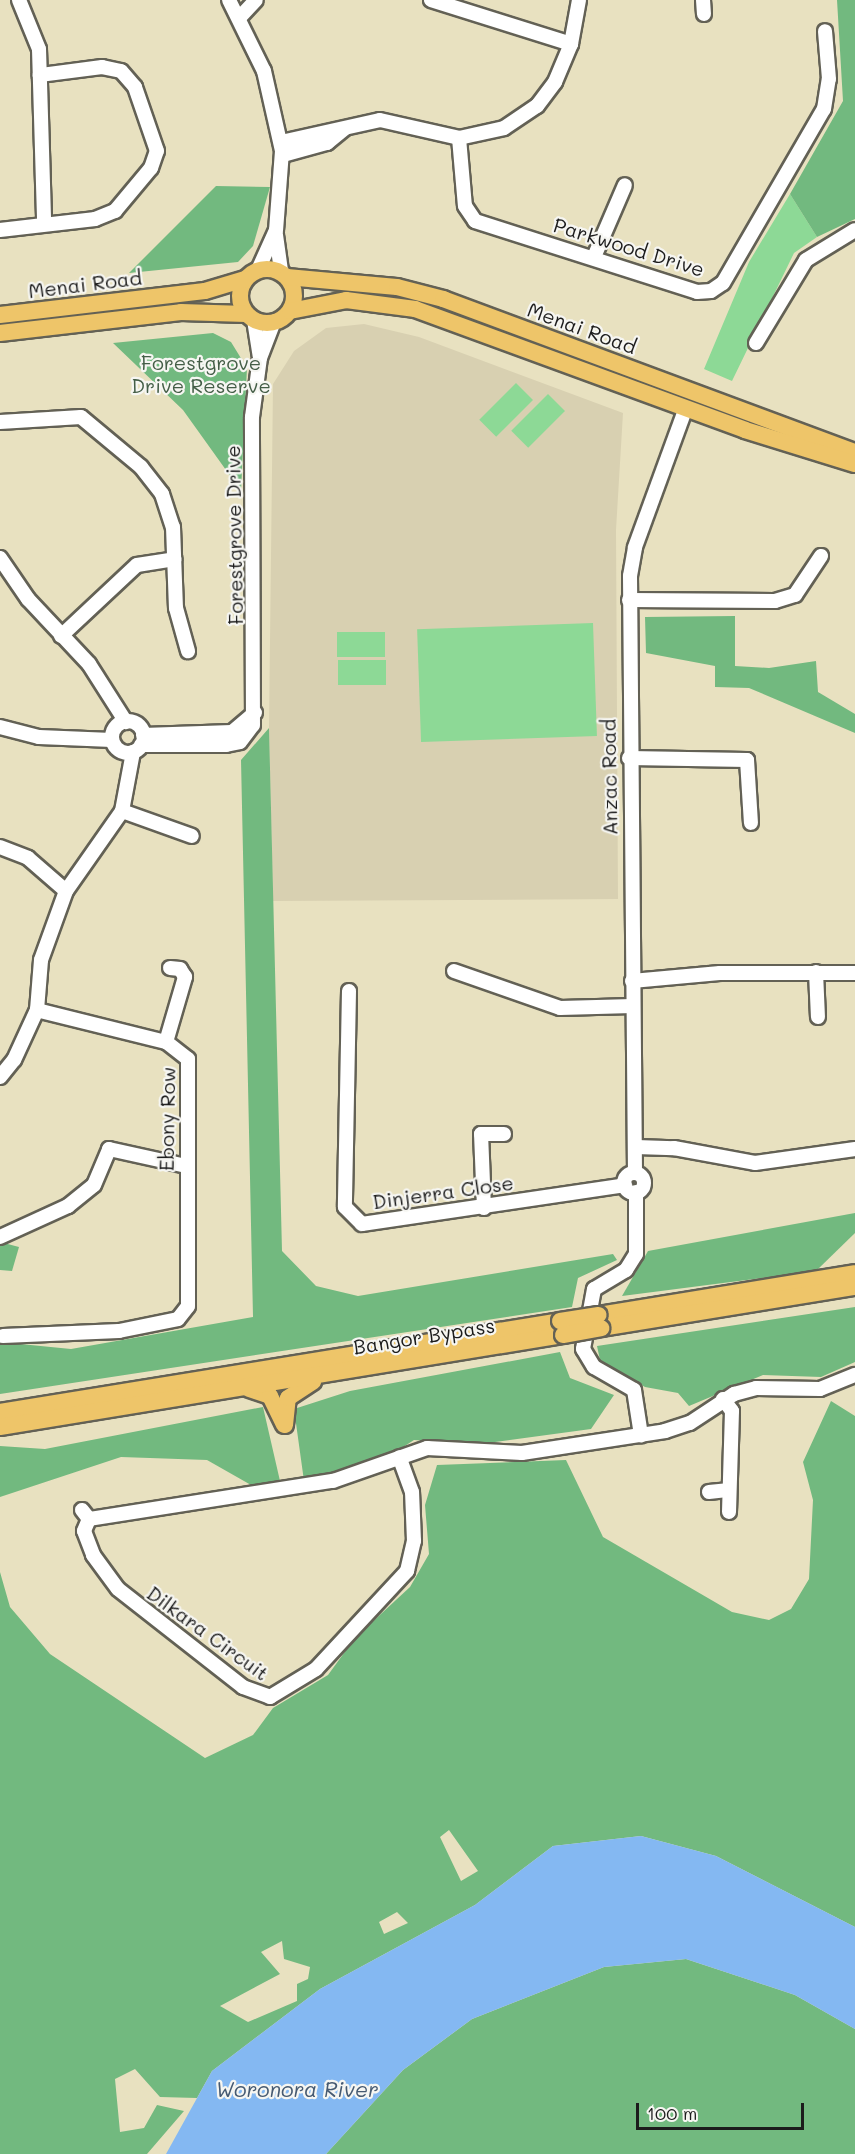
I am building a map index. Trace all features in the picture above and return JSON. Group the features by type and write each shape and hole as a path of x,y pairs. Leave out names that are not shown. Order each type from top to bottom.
{"main road":[{"path":"251,275 284,275 294,293 290,310 274,322 250,317 240,293 251,275"},
{"name":"Menai Road","path":"0,315 205,291 251,275"},
{"name":"Menai Road","path":"284,275 397,286 443,299 855,452"},
{"name":"Menai Road","path":"290,310 346,300 415,309 686,408 855,464"},
{"name":"Menai Road","path":"0,333 181,312 250,317"},
{"name":"Anzac Road","path":"686,408 693,392"},
{"name":"Bangor Bypass","path":"600,1322 855,1273"},
{"name":"Bangor Bypass","path":"0,1412 600,1322 855,1287"},
{"name":"Bangor Bypass","path":"0,1427 245,1388 561,1328"},
{"path":"245,1388 270,1396 285,1425 288,1398 299,1387 354,1368"}],"street":[{"path":"19,0 35,30 40,75 44,222"},
{"path":"229,0 240,17 264,71 282,148 276,230 284,275"},
{"path":"240,17 256,0"},
{"path":"431,0 571,44"},
{"path":"282,148 380,120 459,138 504,128 537,106 555,82 571,44 579,0"},
{"name":"Parkwood Drive","path":"459,138 465,206 475,221 594,257 697,292 723,283 824,109 829,78 825,32"},
{"path":"0,230 44,222 95,219 115,211 151,168 157,151 135,87 121,70 102,67 40,75"},
{"path":"594,257 625,185"},
{"path":"251,275 276,230"},
{"path":"756,343 806,260 855,230"},
{"path":"250,317 260,358"},
{"path":"260,358 274,322"},
{"name":"Forestgrove Drive","path":"139,744 232,732 256,711 252,417 260,358"},
{"name":"Anzac Road","path":"631,1189 635,1173 636,1147 629,758 629,600 635,547 686,408"},
{"path":"0,422 81,417 131,460 162,494 173,526 176,608 188,651"},
{"path":"629,600 775,601 795,595 821,556"},
{"path":"0,558 61,636 89,664 126,722 139,726 139,744 122,811 66,891 41,960 37,1010 14,1060 0,1077"},
{"path":"61,636 137,565 175,559"},
{"path":"112,740 115,728 126,722"},
{"path":"0,727 39,737 112,740 122,752 139,744"},
{"path":"629,758 747,760 751,823"},
{"path":"122,811 192,836"},
{"path":"0,847 28,858 66,891"},
{"path":"166,1042 185,977 170,968"},
{"path":"454,971 560,1008 633,1006"},
{"path":"816,972 818,1017"},
{"path":"633,981 816,972 855,973"},
{"name":"Dinjerra Close","path":"349,991 345,1208 362,1224 631,1189"},
{"name":"Ebony Row","path":"3,1336 119,1331 178,1319 188,1306 186,1166 188,1059 166,1042 37,1010"},
{"path":"484,1208 481,1134 504,1134"},
{"path":"636,1147 674,1148 755,1163 855,1149"},
{"path":"0,1237 85,1192 109,1149 186,1166"},
{"path":"631,1189 636,1254 626,1270 594,1288 583,1349 594,1367 634,1390 642,1435"},
{"name":"Dilkara Circuit","path":"399,1458 412,1492 414,1541 407,1571 316,1669 270,1697 243,1687 118,1589 86,1539 86,1515 333,1481 399,1458 428,1448 503,1454 642,1435 690,1423 723,1399 756,1388 820,1389 855,1375"},
{"path":"723,1399 732,1411 733,1478 727,1490 729,1512"},
{"path":"709,1492 727,1490"}],"shaded area":[{"path":"364,324 419,337 623,413 616,530 618,899 273,901 269,728 273,384 294,351 326,328"}],"green space":[{"path":"837,0 855,0 855,219 817,237 790,194 843,101"},
{"path":"216,186 270,187 253,246 238,262 129,273"},
{"path":"790,194 817,237 794,253 732,381 704,369 749,262"},
{"name":"Forestgrove Drive Reserve","path":"213,333 231,342 247,368 241,491 183,410 113,343"},
{"path":"516,383 533,400 496,437 479,420"},
{"path":"548,394 565,411 528,448 511,431"},
{"path":"735,616 735,666 769,668 816,661 818,692 855,714 855,733 749,688 715,687 715,666 646,653 645,617"},
{"path":"593,623 597,736 421,742 417,629"},
{"path":"337,632 385,632 385,657 337,657"},
{"path":"338,660 386,660 386,685 338,685"},
{"path":"269,728 282,1251 316,1286 358,1296 613,1254 617,1260 578,1278 572,1307 0,1394 0,1342 71,1349 253,1317 241,760"},
{"path":"855,1213 855,1233 816,1271 622,1296 648,1251"},
{"path":"0,1242 19,1247 12,1271 0,1270"},
{"path":"855,1307 855,1362 821,1377 763,1375 689,1406 678,1393 645,1387 600,1360 597,1346"},
{"path":"560,1352 570,1378 614,1395 591,1429 480,1444 414,1440 394,1453 304,1481 294,1409 350,1391"},
{"path":"831,1401 855,1416 855,1927 716,1856 641,1836 553,1846 475,1905 320,1989 212,2071 197,2098 160,2097 135,2069 115,2079 120,2132 144,2128 157,2105 184,2111 147,2154 0,2154 0,1572 10,1607 50,1654 205,1758 253,1735 273,1708 328,1675 355,1638 410,1587 429,1554 425,1505 437,1465 566,1460 603,1537 732,1612 769,1620 791,1609 809,1579 813,1500 803,1462","holes":["449,1830 478,1871 461,1881 440,1837","397,1912 408,1923 384,1934 379,1922","282,1941 284,1959 310,1967 308,1979 297,1984 297,2001 248,2022 220,2006 280,1974 261,1952"]},
{"path":"263,1407 280,1481 251,1485 207,1460 121,1457 0,1497 0,1446 45,1449"},
{"path":"686,1959 795,1995 855,2029 855,2154 326,2154 403,2070 472,2019 604,1967"}],"water":[{"name":"Woronora River","path":"641,1836 716,1856 855,1927 855,2029 795,1995 686,1959 604,1967 472,2019 403,2070 326,2154 166,2154 212,2071 320,1989 475,1905 553,1846"}]}
